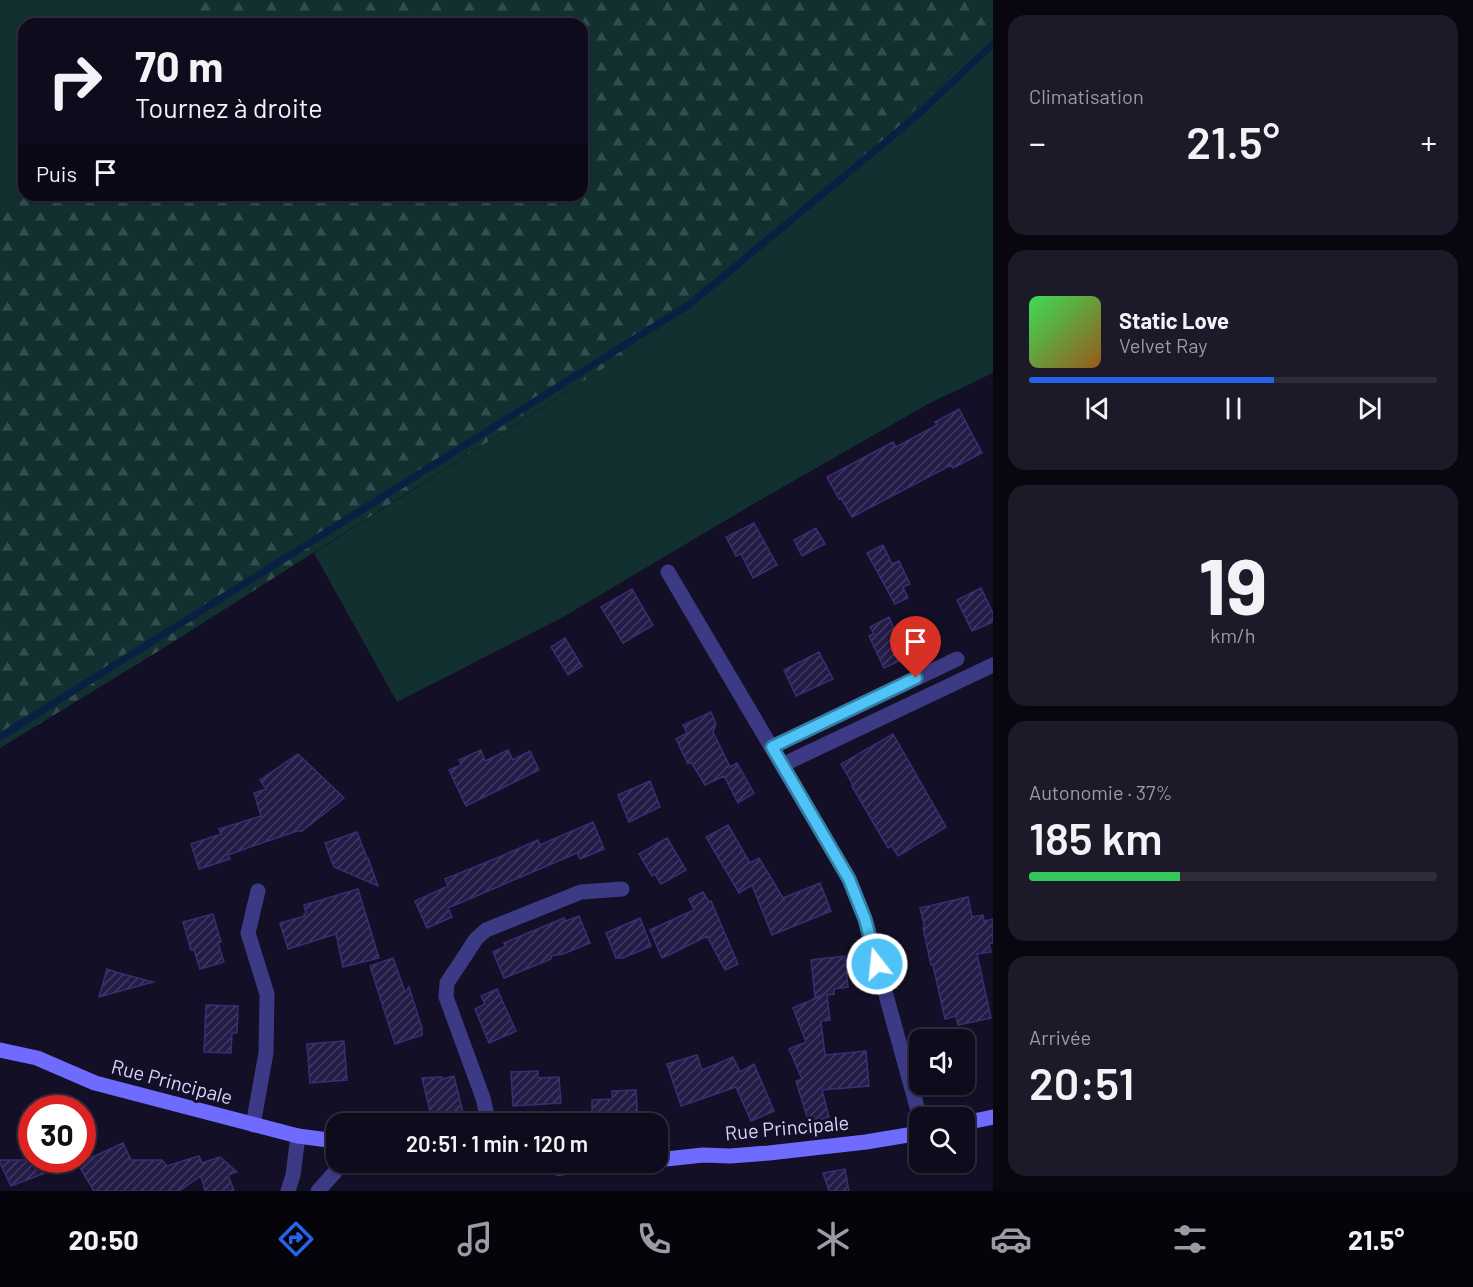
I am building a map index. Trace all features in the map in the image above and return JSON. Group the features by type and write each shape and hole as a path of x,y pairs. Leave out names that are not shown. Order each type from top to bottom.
{"main road":[{"name":"Rue Principale","path":"0,1050 37,1058 95,1083 253,1125 298,1136 326,1140"},
{"path":"975,1121 993,1117"},
{"name":"Rue Principale","path":"668,1159 769,1153 909,1135"}],"street":[{"path":"668,572 849,879 865,919 917,1107"},
{"path":"772,747 957,658"},
{"path":"782,765 993,665"},
{"path":"486,1113 446,997 447,983 476,939 486,930 581,892 622,889"},
{"path":"253,1125 266,1053 267,994 248,933 258,891"},
{"path":"288,1191 293,1175 298,1136"},
{"path":"318,1191 334,1173"}],"green space":[{"path":"0,0 187,0 172,18 18,18 18,200 0,220"},
{"path":"187,0 993,0 993,31 842,183 631,351 157,652 0,748 0,220 18,200 588,201 588,18 172,18"},
{"path":"993,31 993,373 928,404 563,617 397,702 314,553 631,351 842,183"}],"building":[{"path":"959,409 982,453 953,468 951,465 852,517 827,477 893,442 896,447 937,425 935,422"},
{"path":"754,523 777,565 753,578 741,554 736,556 726,537"},
{"path":"816,528 825,544 802,556 794,540"},
{"path":"883,545 892,564 899,561 910,584 903,587 908,598 895,604 867,553"},
{"path":"981,588 993,613 993,622 972,631 957,600"},
{"path":"632,589 653,625 623,643 601,607"},
{"path":"889,617 896,634 908,638 905,645 910,656 884,668 869,636 874,634 870,627"},
{"path":"565,638 582,666 568,675 551,647"},
{"path":"819,652 833,679 796,696 784,670"},
{"path":"711,712 716,724 713,732 730,767 737,763 754,793 738,803 724,776 705,785 691,762 688,764 676,739 687,733 683,725"},
{"path":"893,734 946,827 898,856 892,846 888,848 841,764"},
{"path":"481,750 485,761 508,750 513,760 530,751 539,770 466,806 449,770 461,765 459,760"},
{"path":"298,754 344,798 302,831 228,855 230,859 199,869 191,844 221,834 219,829 261,816 254,793 266,789 260,780"},
{"path":"650,781 660,807 629,822 618,795"},
{"path":"593,822 604,849 580,859 577,853 448,908 452,917 427,928 415,901 448,886 445,879 538,840 540,845"},
{"path":"728,825 750,863 759,858 783,898 820,883 831,911 772,935 752,885 739,893 706,837"},
{"path":"357,832 378,886 334,867 325,843"},
{"path":"667,838 686,870 661,884 655,874 652,876 639,854"},
{"path":"358,889 379,958 343,967 336,934 288,949 280,923 305,916 304,905"},
{"path":"703,892 709,902 711,901 738,964 725,970 707,936 662,958 650,930 694,910 689,899"},
{"path":"968,897 972,917 983,915 984,921 993,919 993,943 989,944 991,952 977,954 991,1018 958,1025 956,1016 945,1019 920,908"},
{"path":"213,914 224,962 200,969 194,950 191,950 183,922"},
{"path":"579,916 590,943 563,954 551,956 551,959 504,978 493,952 506,946 504,943 564,918 566,921"},
{"path":"640,918 651,946 623,958 616,958 606,933"},
{"path":"845,956 848,987 834,989 834,994 827,995 830,1020 821,1021 825,1055 866,1051 869,1086 822,1090 829,1117 809,1123 796,1081 802,1079 789,1049 806,1042 793,1008 821,996 815,997 811,960"},
{"path":"393,958 405,992 409,987 422,1028 422,1035 395,1044 370,966"},
{"path":"107,969 119,973 153,982 99,997"},
{"path":"497,989 516,1031 489,1043 475,1009 485,1004 481,996"},
{"path":"206,1005 238,1006 237,1033 232,1033 231,1053 204,1052"},
{"path":"344,1041 347,1080 310,1083 307,1044"},
{"path":"697,1055 702,1070 733,1057 740,1072 754,1064 774,1111 751,1121 736,1087 681,1106 667,1064"},
{"path":"538,1071 538,1078 559,1077 561,1103 513,1106 511,1072"},
{"path":"454,1076 463,1113 430,1113 422,1078 442,1077 442,1079"},
{"path":"636,1090 637,1113 592,1113 592,1100 612,1099 612,1091"},
{"path":"123,1143 131,1160 162,1160 167,1166 199,1156 202,1163 220,1157 237,1172 228,1175 234,1191 205,1191 201,1176 179,1191 94,1191 83,1173 96,1173 96,1155"},
{"path":"0,1160 18,1160 18,1173 45,1173 11,1186"},
{"path":"845,1169 849,1191 829,1191 823,1173"}],"waterway":[{"path":"0,737 690,304 912,120 993,44"}],"route":[{"path":"877,964 865,919 849,879 772,747 916,678"}]}
